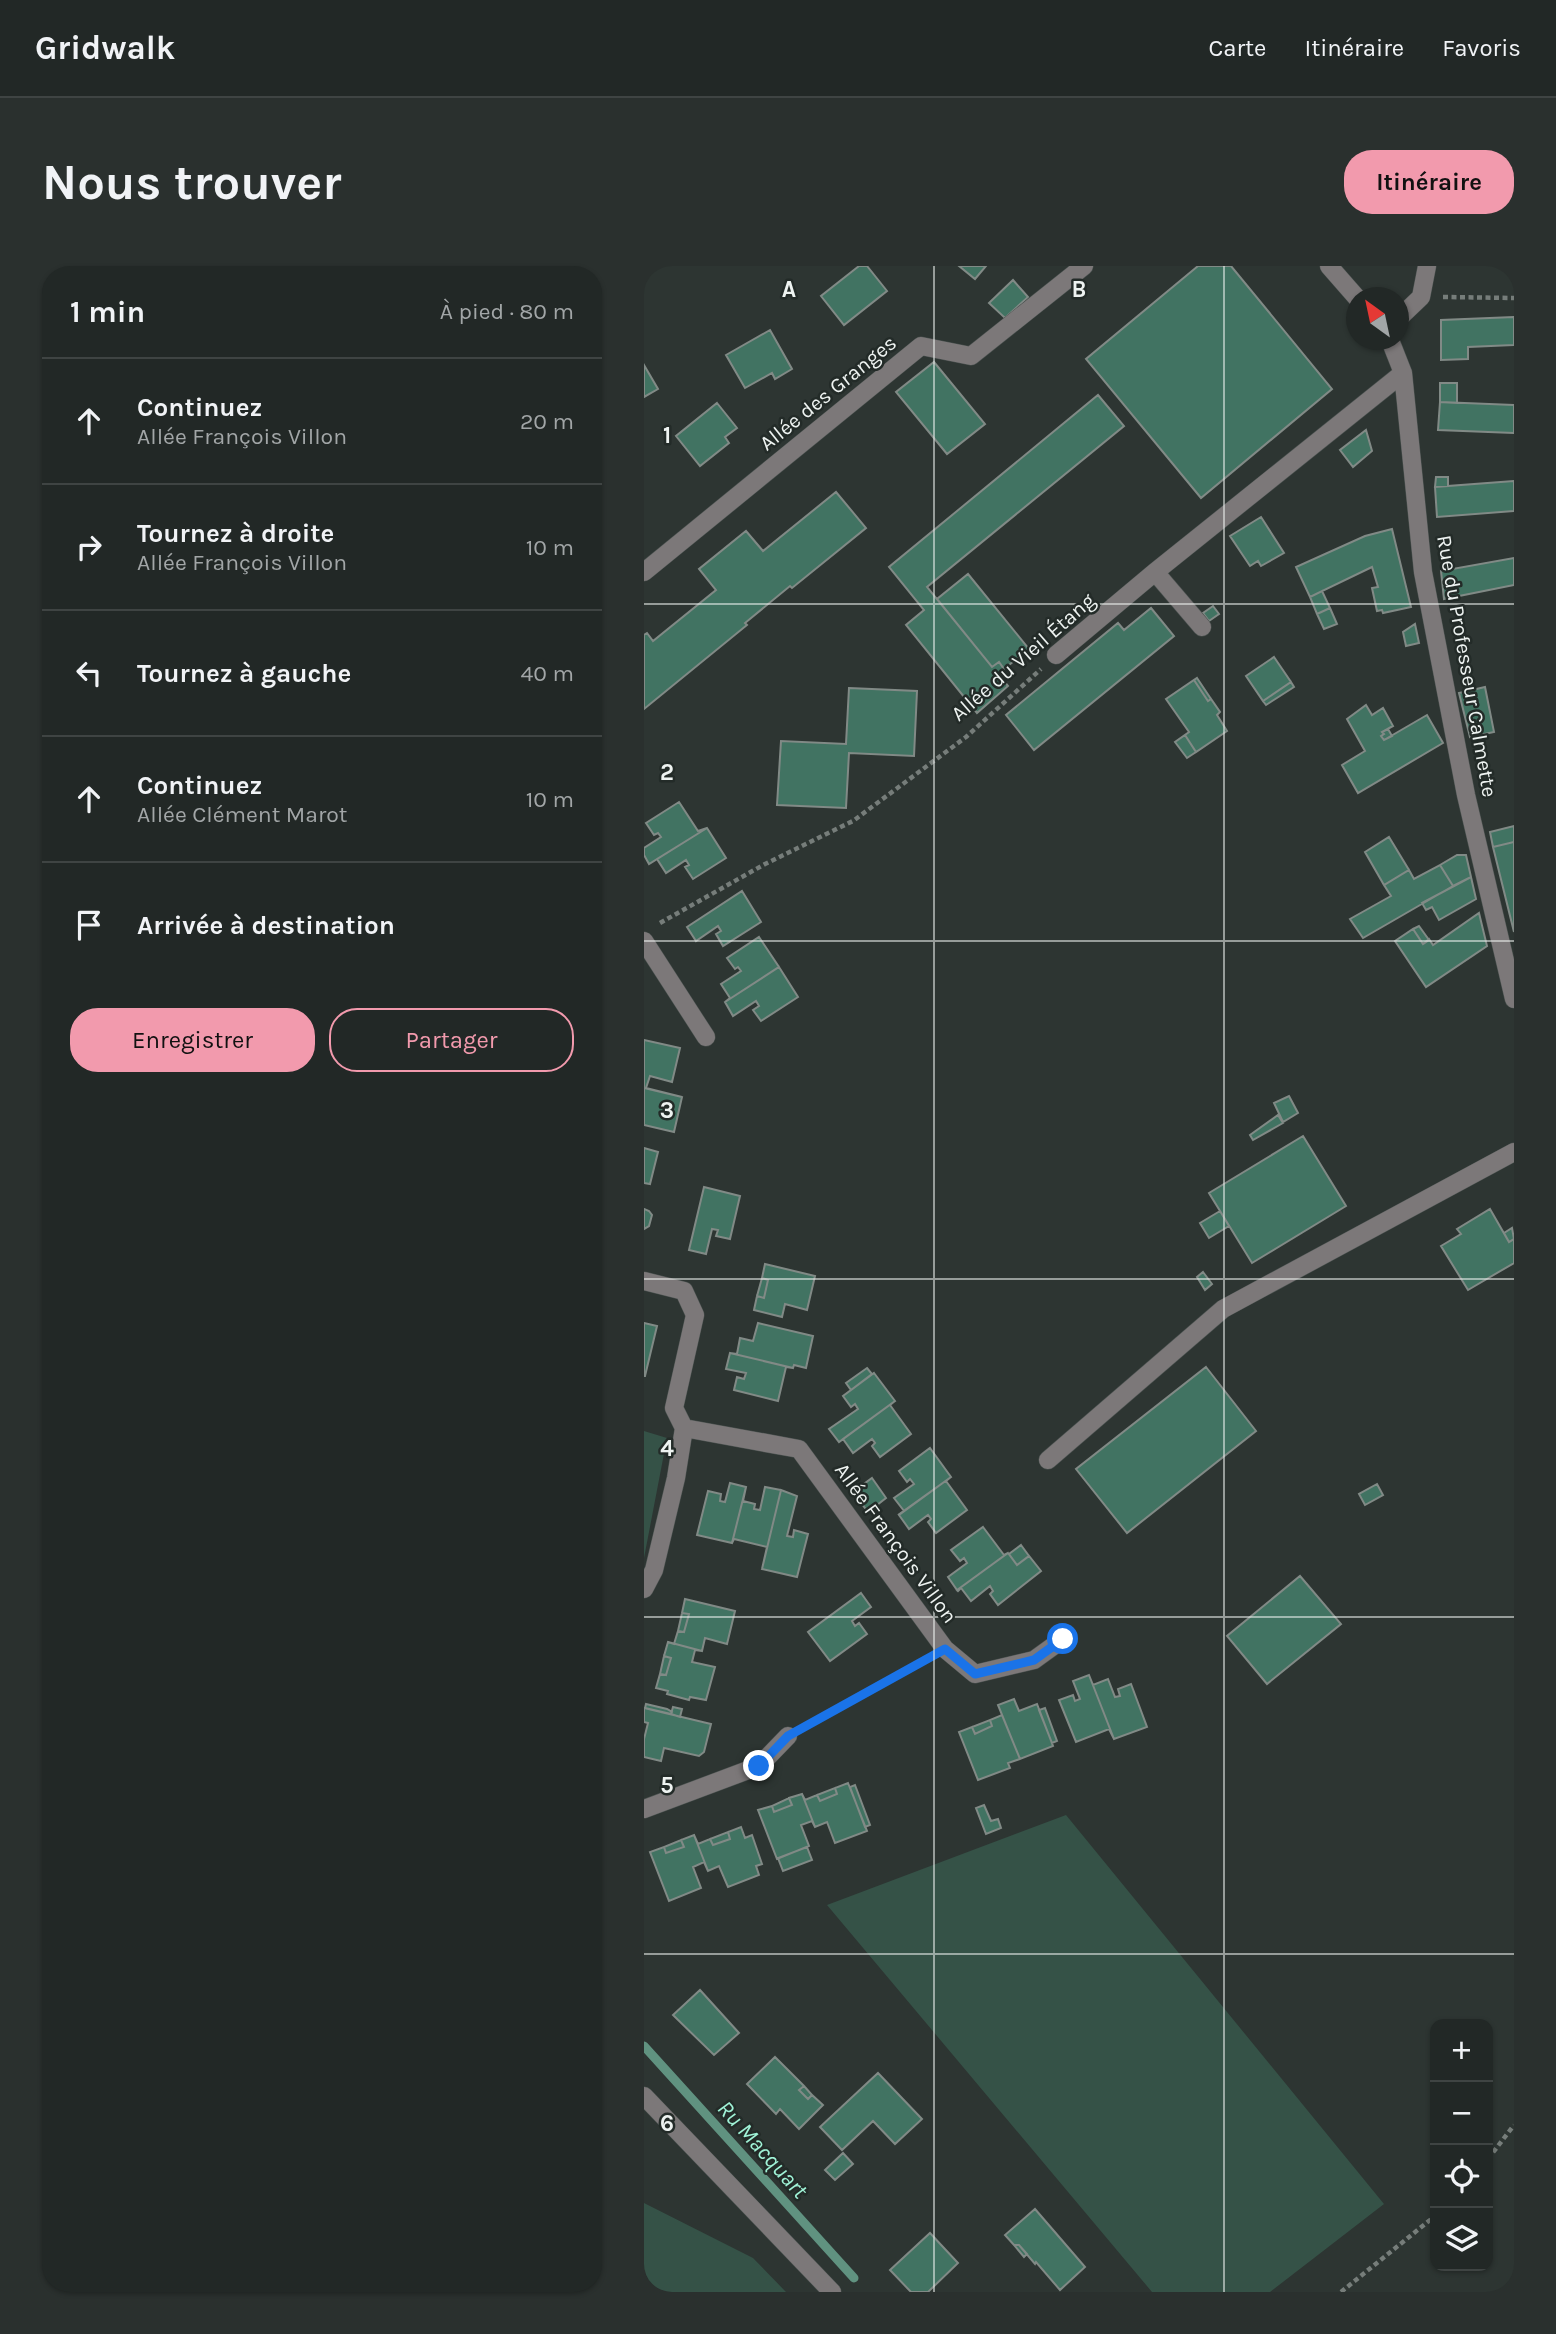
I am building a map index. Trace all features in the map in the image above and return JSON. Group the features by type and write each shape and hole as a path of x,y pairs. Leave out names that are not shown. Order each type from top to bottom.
{"street":[{"name":"Allée des Granges","path":"644,572 921,346 971,356 1084,266"},
{"path":"1329,266 1347,287"},
{"path":"1409,308 1421,297 1427,266"},
{"name":"Rue du Professeur Calmette","path":"1394,350 1404,373 1423,572 1466,795 1514,999"},
{"name":"Allée du Vieil Étang","path":"1056,655 1155,572 1404,373"},
{"path":"1155,572 1202,627"},
{"path":"644,941 706,1037"},
{"path":"1048,1460 1223,1309 1514,1152"},
{"path":"644,1281 684,1291 695,1315 674,1408 684,1428 676,1478 654,1570 644,1589"},
{"name":"Allée François Villon","path":"684,1428 799,1449 945,1649 975,1674 1034,1660 1063,1639"},
{"path":"644,1809 759,1766 788,1736"},
{"path":"644,2096 832,2292"}],"path":[{"path":"1421,297 1514,298"},
{"name":"Allée du Vieil Étang","path":"656,926 765,864 853,821 966,737 1056,655"},
{"path":"788,1736 945,1649"},
{"path":"1493,2152 1514,2125"},
{"path":"1341,2292 1430,2220"}],"green space":[{"path":"644,1431 667,1438 644,1558"},
{"path":"1066,1815 1384,2204 1270,2292 1152,2292 827,1905"},
{"path":"644,2203 753,2258 786,2292 644,2292"}],"building":[{"path":"859,266 867,266 887,291 844,325 821,296"},
{"path":"959,266 986,266 975,279"},
{"path":"1198,266 1231,266 1332,389 1201,498 1086,359"},
{"path":"1013,280 1028,297 1005,318 989,303"},
{"path":"1514,317 1514,345 1468,347 1468,359 1441,360 1441,320"},
{"path":"770,330 792,369 775,379 772,373 745,388 726,355"},
{"path":"934,362 985,424 947,454 896,392"},
{"path":"644,365 658,389 644,397"},
{"path":"1440,383 1457,383 1457,403 1440,402"},
{"path":"1098,395 1124,426 927,587 992,667 999,662 1004,669 998,674 1008,686 977,713 906,625 924,610 889,567"},
{"path":"1440,402 1514,405 1514,433 1438,430"},
{"path":"717,403 737,428 725,437 729,443 700,466 676,436"},
{"path":"1366,430 1372,451 1353,467 1340,450"},
{"path":"1436,477 1448,477 1448,486 1435,487"},
{"path":"1514,481 1514,511 1437,517 1435,487"},
{"path":"836,492 866,528 792,588 790,586 745,623 747,625 644,709 644,635 647,633 653,641 716,590 699,569 746,531 763,551"},
{"path":"1261,517 1284,553 1261,566 1258,561 1250,566 1230,536"},
{"path":"1392,529 1411,607 1383,613 1382,610 1377,611 1372,588 1378,587 1372,567 1310,597 1296,567 1365,536"},
{"path":"1514,558 1514,585 1444,599 1441,571"},
{"path":"968,574 1029,649 1004,669 999,662 992,667 937,599"},
{"path":"1322,591 1330,608 1317,614 1310,597"},
{"path":"1213,606 1219,614 1209,621 1203,613"},
{"path":"1151,608 1174,636 1034,750 1006,715 1118,623 1124,630"},
{"path":"1330,608 1337,624 1324,629 1317,614"},
{"path":"1415,624 1419,643 1406,646 1403,632"},
{"path":"1274,657 1291,682 1263,701 1246,676"},
{"path":"1197,678 1211,699 1208,701 1194,680"},
{"path":"1194,680 1208,701 1211,699 1220,712 1217,715 1227,731 1196,752 1185,735 1189,732 1166,699"},
{"path":"1291,682 1294,687 1266,705 1263,701"},
{"path":"1485,687 1494,732 1470,737 1459,693"},
{"path":"849,688 917,691 914,756 849,753 846,808 777,805 781,741 846,744"},
{"path":"1366,705 1372,715 1383,708 1393,726 1382,732 1384,740 1427,715 1443,743 1358,793 1342,765 1365,751 1347,719"},
{"path":"1388,729 1392,736 1384,740 1382,732"},
{"path":"1185,735 1196,752 1187,758 1175,742"},
{"path":"679,802 698,831 707,828 649,864 644,848 661,837 658,833 654,835 646,823"},
{"path":"1514,826 1514,842 1493,847 1490,832"},
{"path":"707,828 726,858 693,879 685,867 689,865 686,860 666,873 657,859"},
{"path":"1389,837 1409,870 1384,885 1365,852"},
{"path":"1514,842 1514,932 1493,847"},
{"path":"1457,855 1466,855 1471,877 1453,886 1440,865"},
{"path":"1440,865 1453,886 1363,938 1350,919 1391,896 1384,885 1409,870 1414,879"},
{"path":"1471,877 1476,899 1439,920 1432,907 1426,910 1422,903"},
{"path":"742,891 761,922 723,946 716,934 721,931 718,926 696,941 687,927"},
{"path":"1479,913 1487,946 1426,987 1395,941 1413,929 1423,944 1429,939 1433,945"},
{"path":"1419,926 1429,940 1423,944 1413,929"},
{"path":"759,937 779,967 725,1002 730,998 721,984 741,971 738,967 735,969 727,958"},
{"path":"779,967 798,997 761,1021 753,1010 759,1006 756,1001 733,1016 725,1002"},
{"path":"644,1040 680,1048 672,1082 650,1076 646,1088 682,1097 644,1088"},
{"path":"644,1088 682,1097 674,1132 644,1125"},
{"path":"1289,1096 1298,1113 1283,1122 1274,1103"},
{"path":"1278,1115 1283,1123 1253,1140 1250,1135"},
{"path":"1303,1136 1346,1206 1252,1263 1209,1193"},
{"path":"644,1148 658,1152 650,1184 644,1183"},
{"path":"704,1187 740,1196 730,1239 716,1236 718,1230 712,1229 706,1254 689,1250"},
{"path":"644,1209 652,1215 649,1226 644,1229"},
{"path":"1490,1209 1509,1242 1514,1239 1514,1263 1468,1290 1441,1246 1461,1234 1457,1229"},
{"path":"1220,1211 1229,1226 1209,1238 1200,1223"},
{"path":"1512,1228 1514,1239 1509,1242 1504,1233"},
{"path":"765,1264 815,1276 807,1310 785,1304 782,1317 754,1310 757,1296 764,1298 768,1280 762,1278"},
{"path":"1203,1272 1212,1284 1205,1290 1197,1277"},
{"path":"762,1278 768,1280 764,1298 757,1296"},
{"path":"644,1323 657,1326 645,1376 644,1376"},
{"path":"758,1323 813,1336 806,1368 794,1365 793,1368 730,1353 737,1354 740,1338 753,1341"},
{"path":"730,1353 793,1368 786,1367 778,1401 734,1390 737,1377 744,1379 746,1373 726,1369"},
{"path":"1206,1367 1256,1431 1127,1533 1076,1469"},
{"path":"867,1368 872,1374 851,1390 846,1383"},
{"path":"874,1373 895,1401 839,1442 829,1429 858,1409 855,1404 851,1407 843,1396"},
{"path":"895,1401 890,1405 911,1434 880,1457 872,1446 875,1443 872,1439 853,1453 843,1439"},
{"path":"930,1448 951,1477 904,1511 894,1498 914,1484 910,1479 907,1482 899,1471"},
{"path":"951,1477 946,1481 967,1510 936,1533 928,1522 931,1519 928,1515 909,1529 899,1515"},
{"path":"872,1478 886,1498 868,1512 853,1492"},
{"path":"730,1483 746,1487 732,1543 697,1535 708,1491 721,1494 720,1501 725,1502"},
{"path":"1377,1484 1383,1495 1365,1505 1359,1494"},
{"path":"746,1487 743,1501 755,1504 754,1509 760,1510 765,1487 781,1490 762,1569 767,1547 734,1539 732,1543"},
{"path":"781,1490 797,1496 787,1536 793,1537 794,1530 808,1534 797,1577 762,1569"},
{"path":"983,1527 1004,1555 1008,1553 957,1590 948,1577 967,1563 964,1558 960,1561 951,1550"},
{"path":"1021,1545 1029,1556 1017,1565 1009,1554"},
{"path":"1008,1553 1017,1565 1029,1556 1041,1571 998,1605 990,1594 993,1591 990,1586 971,1601 961,1588 957,1590"},
{"path":"1300,1576 1341,1624 1267,1684 1227,1636"},
{"path":"861,1593 871,1607 852,1621 855,1626 859,1623 867,1634 830,1661 808,1632"},
{"path":"685,1599 735,1611 727,1644 705,1638 702,1651 674,1644 678,1631 684,1632 689,1614 682,1613"},
{"path":"682,1613 689,1614 684,1632 678,1631"},
{"path":"668,1642 702,1651 695,1650 692,1662 715,1667 706,1700 690,1697 689,1700 656,1688 660,1674 666,1675 671,1658 664,1656"},
{"path":"664,1656 671,1658 666,1675 660,1674"},
{"path":"1089,1675 1114,1739 1109,1729 1076,1742 1059,1700 1073,1695 1075,1701 1080,1699 1073,1681"},
{"path":"1089,1675 1093,1685 1108,1679 1115,1697 1120,1696 1118,1689 1131,1684 1147,1727 1114,1739"},
{"path":"1014,1699 1019,1711 1037,1704 1053,1746 1020,1759 998,1705"},
{"path":"646,1704 672,1712 671,1714 645,1708"},
{"path":"673,1707 682,1709 680,1717 671,1714"},
{"path":"644,1708 711,1724 704,1752 699,1756 664,1748 661,1761 644,1757 644,1739 648,1723 644,1722"},
{"path":"1045,1708 1057,1741 1052,1743 1039,1710"},
{"path":"1002,1715 1020,1759 1008,1763 1010,1768 978,1780 959,1732 972,1727 975,1734 992,1726 990,1720"},
{"path":"990,1720 992,1726 975,1734 972,1727"},
{"path":"848,1783 867,1831 835,1843 827,1822 815,1827 802,1794 805,1800 817,1795 820,1801 837,1794 835,1788"},
{"path":"855,1785 870,1825 865,1827 850,1787"},
{"path":"835,1788 837,1794 820,1801 817,1795"},
{"path":"802,1794 815,1827 812,1821 801,1825 809,1846 777,1859 758,1810 772,1806 774,1812 792,1805 789,1798"},
{"path":"789,1798 792,1805 774,1812 772,1806"},
{"path":"984,1805 991,1821 998,1819 1001,1828 986,1834 976,1808"},
{"path":"741,1827 745,1838 752,1835 762,1864 756,1866 759,1875 728,1887 719,1866 708,1871 694,1835 698,1844 710,1839 713,1845 730,1839 728,1832"},
{"path":"728,1832 730,1839 713,1845 710,1839"},
{"path":"694,1835 708,1871 704,1862 693,1867 701,1888 669,1901 650,1852 664,1847 666,1853 684,1847 681,1840"},
{"path":"681,1840 684,1847 666,1853 664,1847"},
{"path":"807,1847 812,1860 783,1871 778,1858"},
{"path":"700,1990 739,2033 714,2055 673,2015"},
{"path":"775,2057 804,2086 799,2090 808,2099 812,2095 823,2105 799,2129 780,2109 776,2114 747,2084"},
{"path":"878,2073 922,2119 895,2144 873,2121 842,2150 820,2127"},
{"path":"804,2086 812,2095 808,2099 799,2090"},
{"path":"843,2153 853,2164 835,2180 825,2170"},
{"path":"1035,2209 1085,2267 1060,2290 1019,2245 1014,2245 1005,2235"},
{"path":"930,2233 958,2263 928,2292 911,2292 890,2270"},
{"path":"1014,2245 1019,2245 1027,2254 1024,2257"}],"waterway":[{"name":"Ru Macquart","path":"644,2046 854,2278"}],"route":[{"path":"759,1766 788,1736 945,1649 975,1674 1034,1660 1063,1639"}]}
